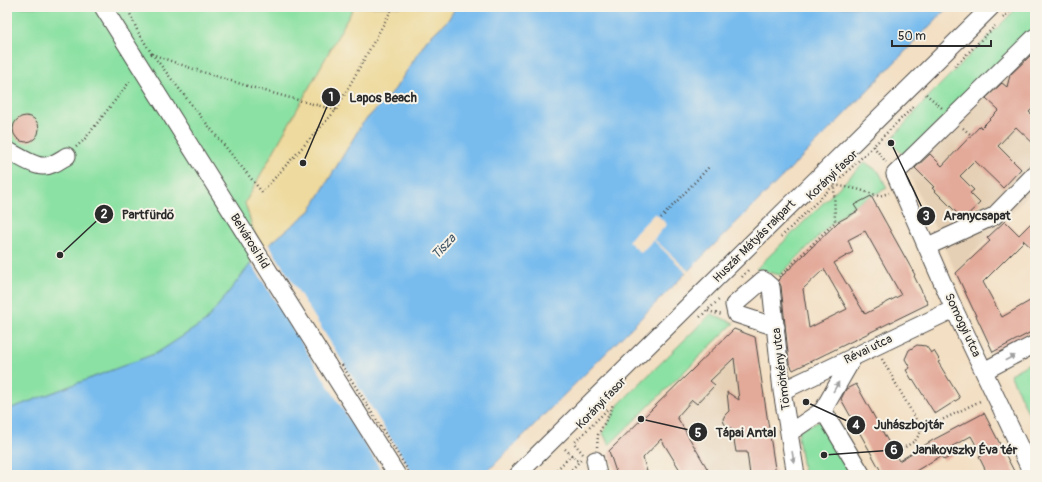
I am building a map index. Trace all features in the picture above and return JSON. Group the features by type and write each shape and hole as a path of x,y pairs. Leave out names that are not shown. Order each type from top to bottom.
{"street":[{"name":"Belvárosi híd","path":"103,7 397,475"},
{"name":"Huszár Mátyás rakpart","path":"516,475 992,7"},
{"path":"898,181 1035,37"},
{"path":"7,150 36,165 44,166 55,163 67,156"},
{"path":"928,246 994,216 1035,174"},
{"name":"Somogyi utca","path":"898,181 928,246 954,308 1033,475"},
{"path":"774,283 763,280 734,305 736,314 776,327"},
{"name":"Tömörkény utca","path":"774,283 776,327 782,391 796,475"},
{"name":"Révai utca","path":"782,391 954,308"},
{"path":"984,371 1035,344"},
{"path":"789,433 823,410 854,356"},
{"path":"823,410 862,475"}],"path":[{"path":"127,7 138,32 152,54 262,192 336,110 393,7"},
{"path":"953,68 1014,7"},
{"path":"147,60 152,54"},
{"path":"152,54 261,91 336,110"},
{"path":"67,156 84,140 133,78"},
{"path":"921,99 931,89"},
{"name":"Korányi fasor","path":"778,241 916,104"},
{"path":"774,283 835,222 834,185 858,189 879,196 898,181 874,147"},
{"path":"661,218 709,167"},
{"path":"737,282 749,268"},
{"path":"698,319 722,297"},
{"path":"875,346 922,430"},
{"path":"895,453 915,441 922,430 994,393"},
{"name":"Korányi fasor","path":"613,403 611,411 598,435 591,465 574,443 613,403"},
{"path":"565,449 572,455 591,465"},
{"path":"551,475 572,455"},
{"path":"566,475 591,465"},
{"path":"578,475 591,465"},
{"path":"919,475 926,472 928,475"}],"shaded area":[{"path":"1035,27 1035,188 956,272 902,159"},
{"path":"734,329 755,337 776,475 683,475 661,439 653,447 633,427"}],"green space":[{"path":"7,7 354,7 245,203 260,252 206,321 157,353 7,410"},
{"path":"1018,7 1035,7 1035,27 905,156 889,142 931,94"},
{"path":"865,162 879,172 887,188 854,205 826,229 780,275 756,269"},
{"path":"711,314 734,323 609,445 603,433 619,404"},
{"path":"1035,360 1035,427 1010,374"},
{"path":"821,421 853,475 804,475 798,437 800,429"}],"sand":[{"path":"354,7 456,7 448,20 427,40 395,89 362,124 310,211 260,252 245,203"}],"water":[{"name":"Tisza","path":"456,7 948,7 837,122 484,475 7,475 7,410 157,353 206,321 260,252 310,211 362,124 395,89 427,40 448,20"}],"pier":[{"path":"655,213 667,224 654,239 690,272 688,274 653,240 641,253 628,241"},
{"path":"268,243 414,475 384,475 250,261 258,250"}],"building":[{"path":"1035,53 1035,106 1029,112 1035,117 1035,145 1016,127 998,146 1021,169 1003,188 975,161 960,176 974,190 970,193 980,203 963,219 932,188 934,187 915,168 930,154 942,166 980,126 981,128 999,110 986,98 1002,83 1007,87 1010,75"},
{"path":"26,116 35,120 39,129 35,138 26,142 17,138 13,129 17,120"},
{"path":"871,196 915,275 914,276 928,304 793,370 789,363 781,286 778,280 838,222 858,211 854,205","holes":["865,231 901,295 865,314 834,263 853,252 848,240","824,269 847,309 809,328 803,289"]},
{"path":"1035,219 1035,251 1023,240 1024,241 983,282 1002,317 1035,298 1035,330 993,352 956,273 990,241 987,238 1005,221 1019,235"},
{"path":"734,329 755,337 776,475 750,475 747,452 736,452 732,428 728,428 724,423 723,419 729,411 727,392 739,400 734,358 710,381 715,385 697,404 692,400 677,417 711,475 683,475 661,439 643,458 648,475 617,475 609,451"},
{"path":"917,345 926,346 931,353 934,351 940,361 938,362 960,398 935,414 906,370 910,368 905,359 909,350"},
{"path":"856,384 899,461 933,440 984,413 1016,475 988,475 979,457 982,456 971,436 949,448 953,455 944,460 941,456 909,475 883,475 841,399 846,389"}],"place":[{"name":"Aranycsapat","path":"891,143"},
{"name":"Lapos Beach","path":"303,163"},
{"name":"Partfürdő","path":"60,255"},
{"name":"Juhászbojtár","path":"806,402"},
{"name":"Tápai Antal","path":"641,419"},
{"name":"Janikovszky Éva tér","path":"824,455"}]}
